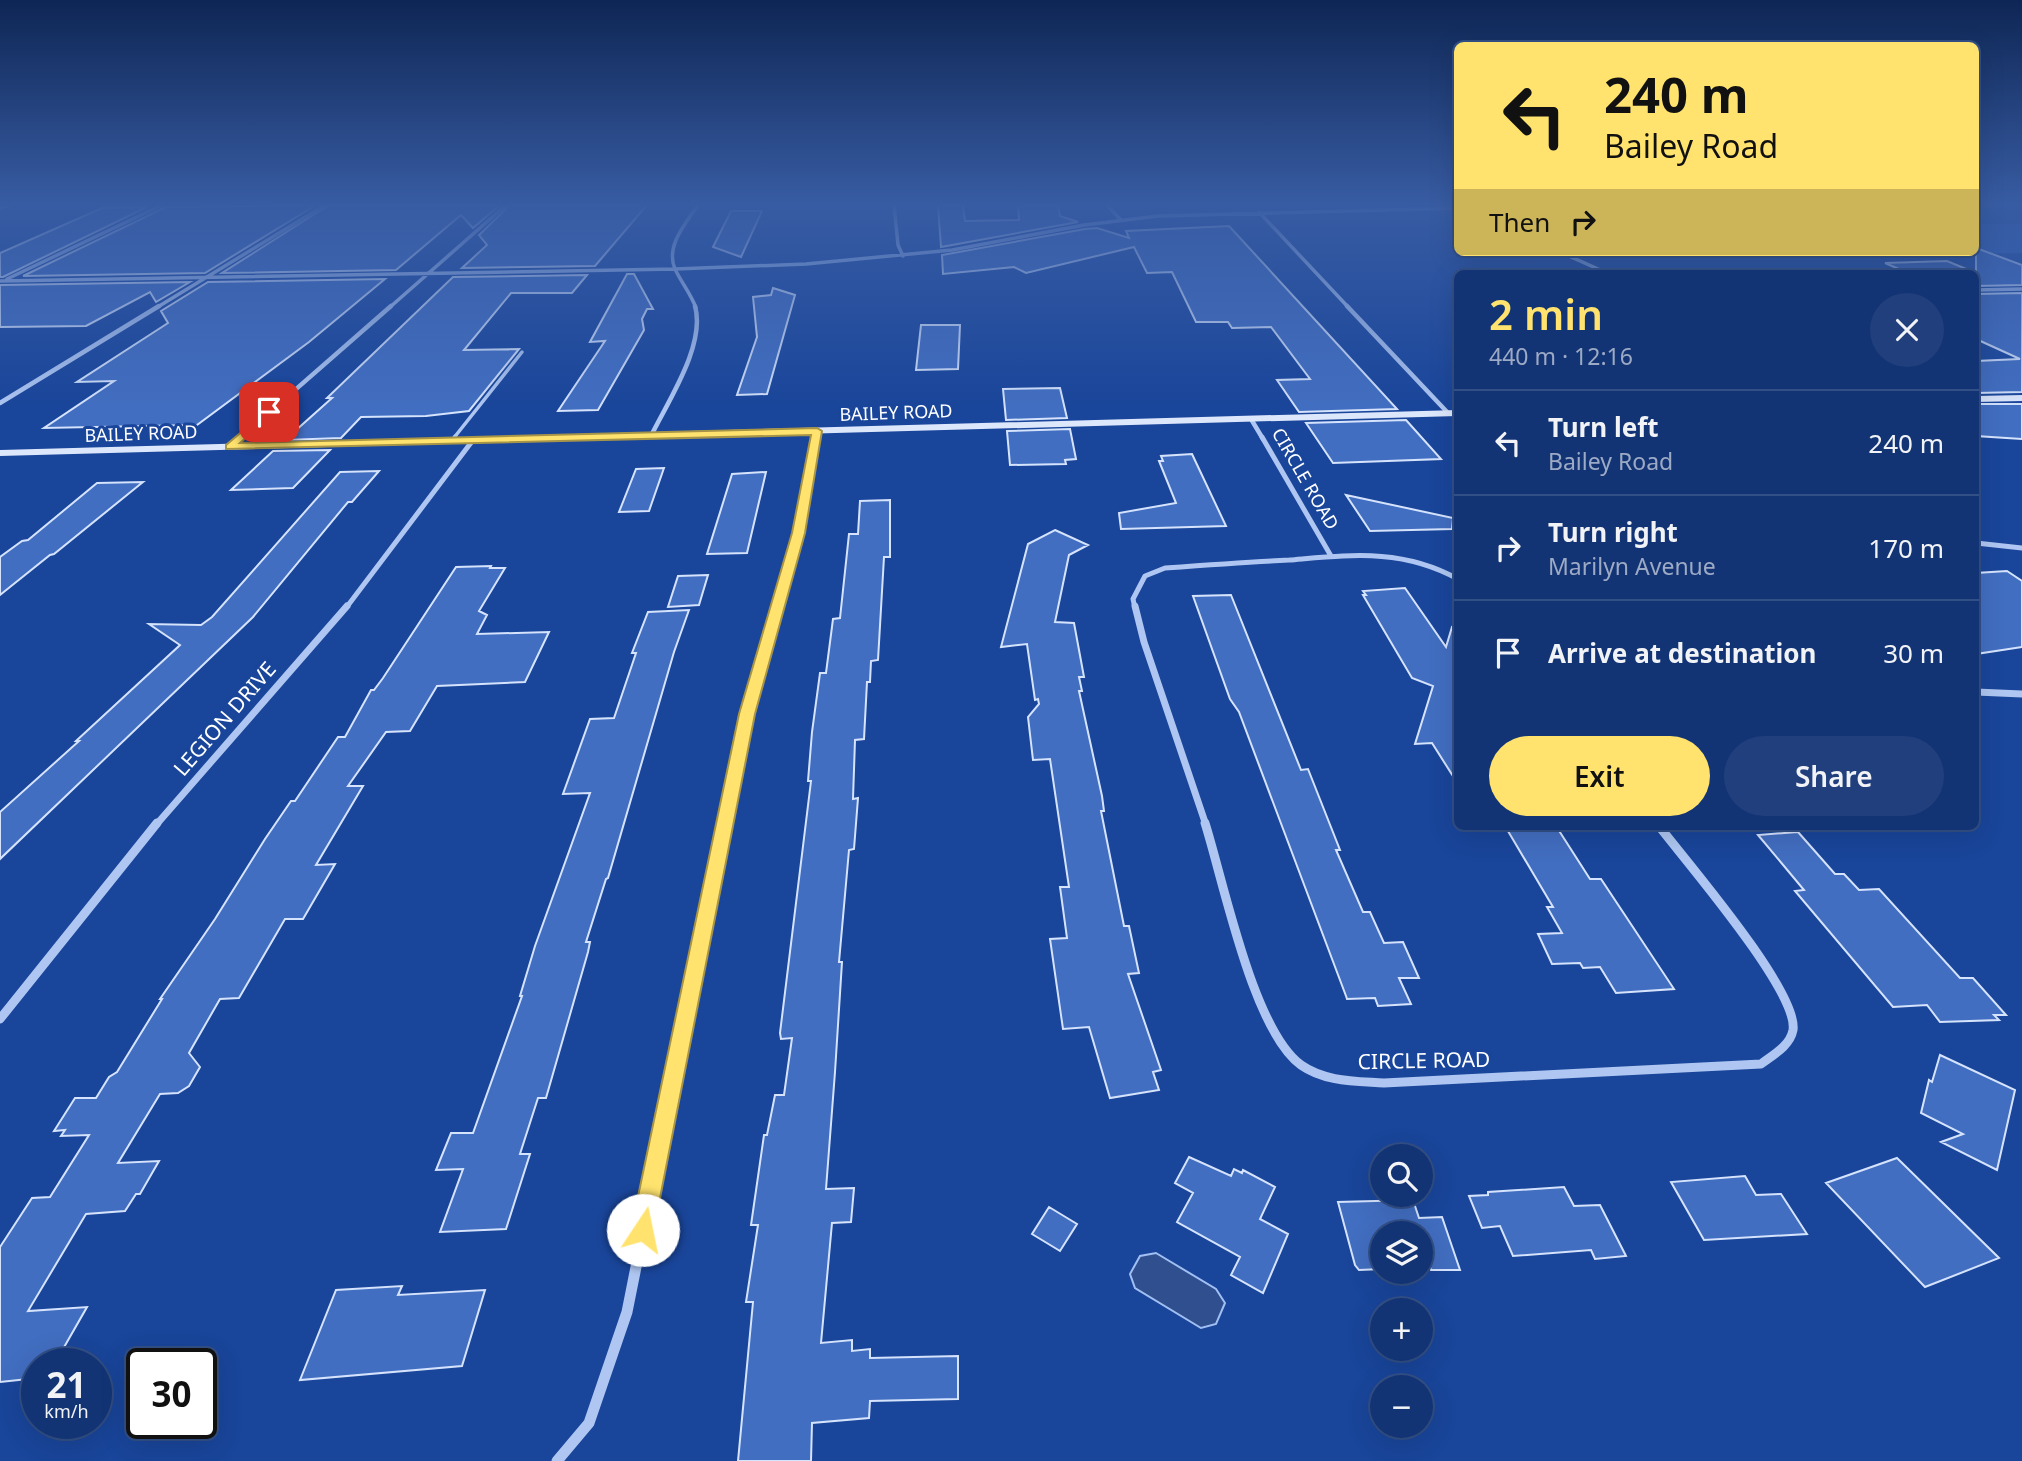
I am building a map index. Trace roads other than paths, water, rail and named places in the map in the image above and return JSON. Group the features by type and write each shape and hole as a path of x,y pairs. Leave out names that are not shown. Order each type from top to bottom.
{"street":[{"path":"1,281 18,273"},
{"path":"0,403 211,273"},
{"path":"1,281 418,273"},
{"path":"230,447 428,273"},
{"path":"651,436 686,362 698,327 698,312 689,290 677,273"},
{"path":"1318,273 1453,413"},
{"path":"1979,290 2022,289"},
{"path":"1979,399 2022,398"},
{"name":"BAILEY ROAD","path":"0,453 1453,413"},
{"name":"CIRCLE ROAD","path":"1251,419 1331,556"},
{"path":"557,1461 575,1443 589,1423 627,1312 747,714 799,533 817,431"},
{"name":"LEGION DRIVE","path":"0,1019 140,843 351,602 473,440"},
{"path":"1979,543 2022,548"},
{"name":"CIRCLE ROAD","path":"1454,577 1438,568 1408,559 1372,554 1331,556 1165,568 1145,576 1133,599 1144,642 1206,825 1258,1002 1276,1037 1301,1065 1334,1080 1384,1083 1761,1064 1788,1043 1793,1025 1777,982 1661,830"},
{"path":"1979,692 2022,694"}],"lane":[{"path":"452,441 522,352"}]}
